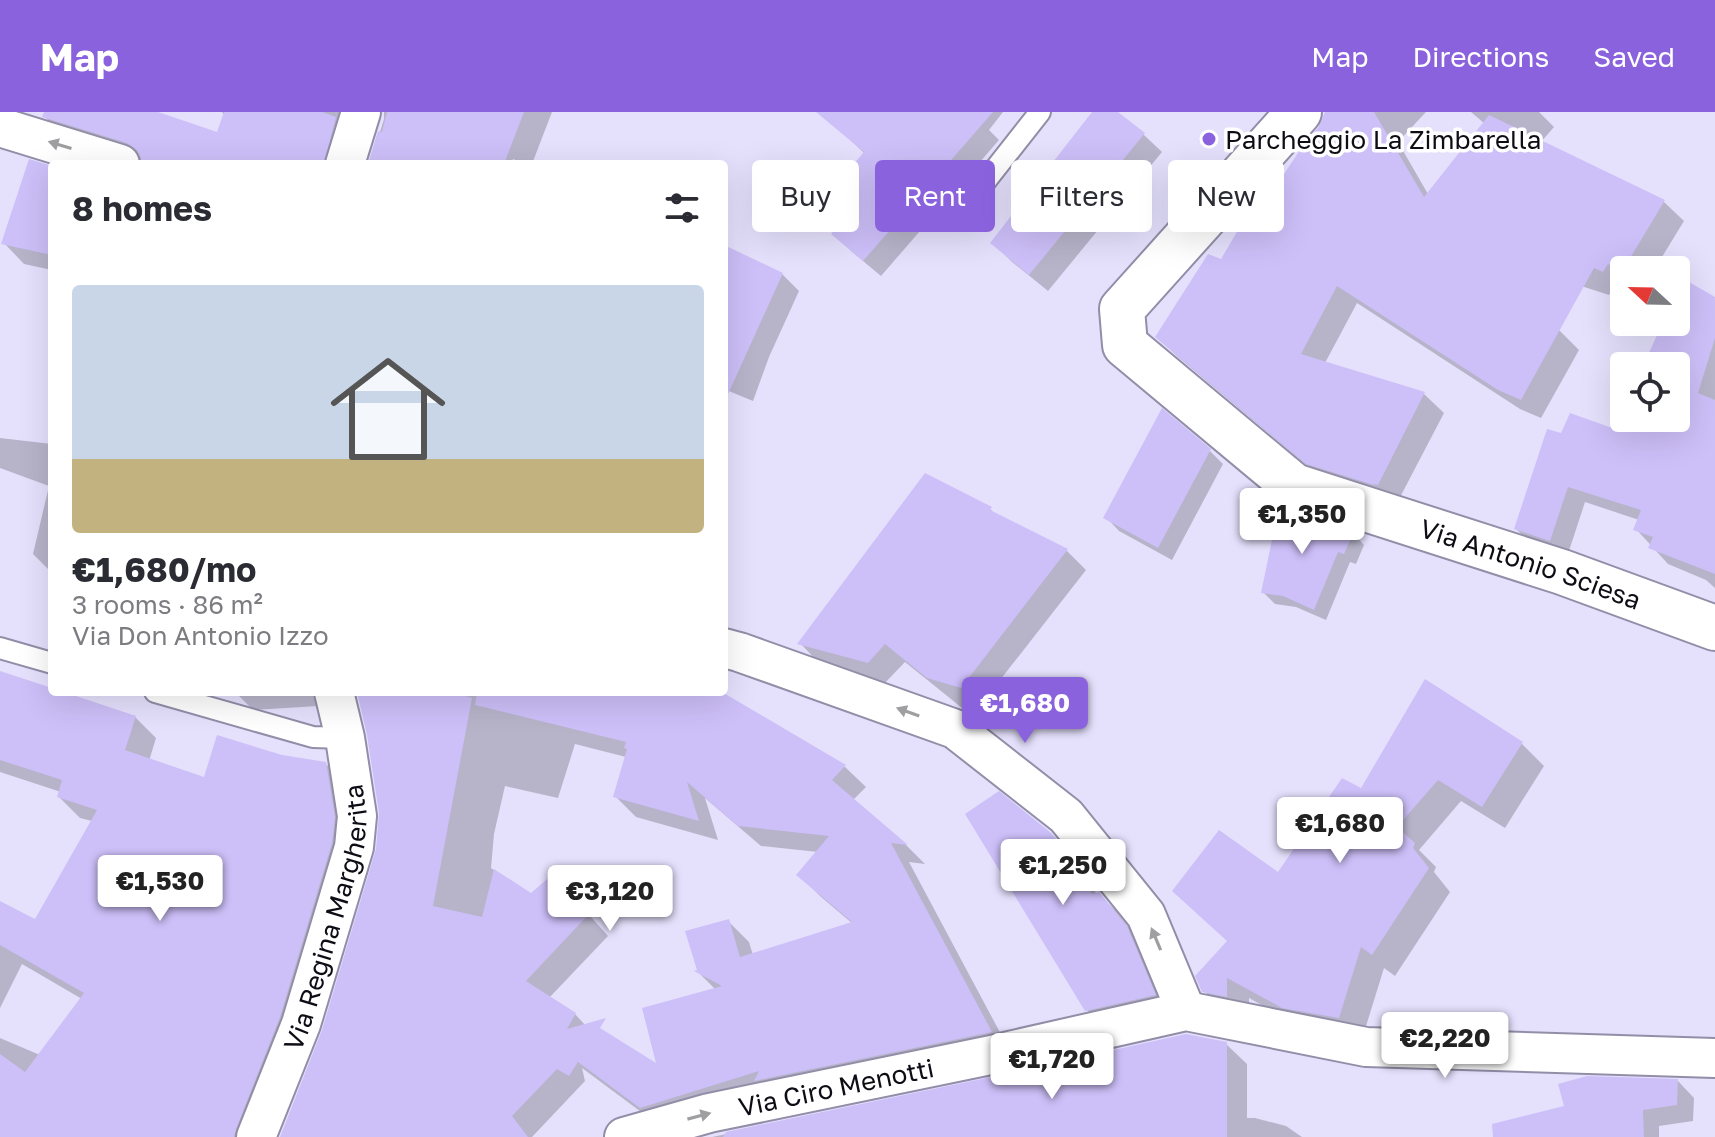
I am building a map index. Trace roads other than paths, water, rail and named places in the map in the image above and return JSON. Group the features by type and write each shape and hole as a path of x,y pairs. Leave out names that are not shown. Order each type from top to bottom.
{"street":[{"path":"346,160 361,112"},
{"name":"Via Antonio Sciesa","path":"1299,112 1122,309 1125,345 1294,486 1562,572 1715,628"},
{"path":"0,127 107,160"},
{"path":"728,649 955,729 1066,816 1146,915 1186,1011"},
{"name":"Via Regina Margherita","path":"256,1137 301,1024 354,847 357,816 335,696"},
{"name":"Via Ciro Menotti","path":"624,1137 709,1113 1186,1011 1366,1047 1715,1058"}],"lane":[{"path":"995,169 1040,112"},
{"path":"0,648 48,662"},
{"path":"169,696 313,737 345,738"}],"place":[{"name":"Parcheggio La Zimbarella","path":"1209,139"}]}
